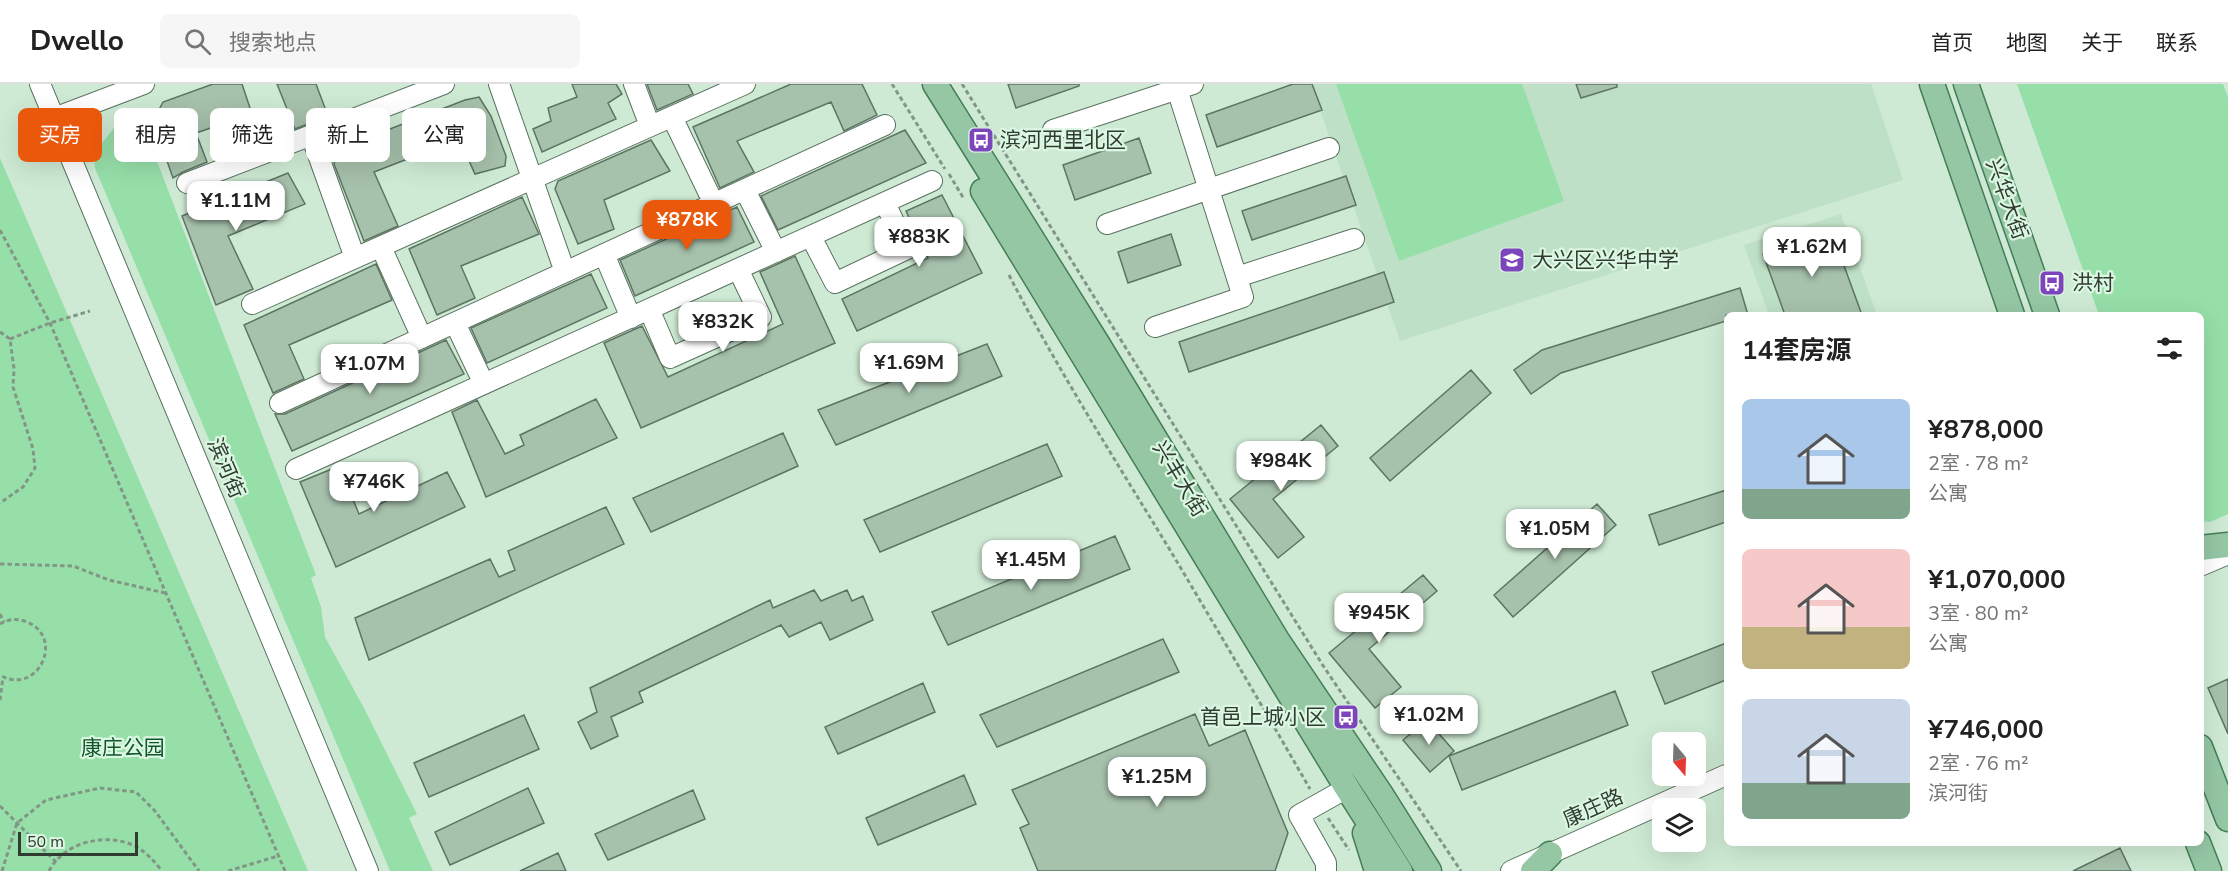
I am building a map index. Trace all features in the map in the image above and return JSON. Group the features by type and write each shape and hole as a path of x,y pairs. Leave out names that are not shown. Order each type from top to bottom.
{"main road":[{"name":"兴丰大街","path":"917,84 1350,794 1400,871"},
{"name":"兴丰大街","path":"936,84 1277,639 1429,871"},
{"name":"兴华大街","path":"1932,84 2011,312"},
{"name":"兴华大街","path":"1966,84 2046,312"},
{"path":"2204,548 2228,545"},
{"path":"2204,757 2228,819"},
{"path":"1350,794 1377,871"},
{"path":"2199,846 2209,871"},
{"path":"1533,871 1550,854"}],"street":[{"name":"滨河街","path":"40,84 50,108"},
{"path":"80,108 144,84"},
{"path":"381,108 444,84"},
{"path":"500,84 565,272"},
{"path":"634,84 650,126"},
{"path":"252,304 745,84"},
{"path":"1053,130 1185,87 1209,189 1243,297 1155,327"},
{"path":"672,117 714,204"},
{"path":"280,403 885,125"},
{"path":"187,183 306,137"},
{"path":"1107,224 1329,148"},
{"name":"滨河街","path":"72,162 368,871"},
{"path":"320,162 355,258"},
{"path":"296,469 932,181"},
{"path":"745,190 776,252"},
{"path":"811,237 835,283 907,249 885,203"},
{"path":"1237,277 1354,239"},
{"path":"381,246 422,338"},
{"path":"603,254 670,358 761,316 738,269"},
{"path":"455,323 484,384"},
{"path":"2204,564 2228,554"},
{"name":"康庄路","path":"1511,871 1724,776"},
{"path":"1326,871 1326,863 1299,815 1318,803 1350,794"}],"path":[{"path":"892,84 966,202"},
{"path":"962,84 1322,664 1461,871"},
{"path":"0,230 50,323 285,871"},
{"path":"1006,269 1072,391 1209,615 1318,803 1352,855"},
{"path":"10,339 50,323 90,311"},
{"path":"0,332 10,339 14,369 13,387 33,449 35,468 23,487 0,502"},
{"path":"0,564 73,566 109,580 166,593"},
{"path":"0,614 2,623 14,619 32,624 40,631 46,650 40,668 32,675 13,680 2,676 0,700"},
{"path":"2,871 17,822 46,800 100,788 136,792 156,812 199,871"},
{"path":"0,806 56,862"},
{"path":"49,871 68,850 89,841 112,839 134,846 153,859 162,871"},
{"path":"228,871 278,856"}],"shaded area":[{"name":"大兴区兴华中学","path":"1311,84 1871,84 1903,180 1400,341"},
{"path":"1841,214 1876,312 1768,312 1744,245"}],"green space":[{"path":"1336,84 1522,84 1564,201 1399,261"},
{"path":"2017,84 2223,84 2228,97 2228,514 2210,522 2204,521 2204,312 2098,312"},
{"path":"114,128 114,162 157,162 316,575 311,578 321,607 325,637 365,710 417,814 409,818 433,871 390,871 95,168 95,162 102,162 102,143"},
{"name":"康庄公园","path":"0,158 308,871 0,871"}],"building":[{"path":"213,84 242,84 250,108 210,108 210,128 198,132 198,108 160,108 163,102"},
{"path":"277,84 316,84 325,108 306,108 306,125 295,129 294,108 287,108"},
{"path":"572,84 616,84 622,94 608,103 616,119 542,152 533,129 551,121 548,108 577,97"},
{"path":"647,84 688,84 693,94 657,110"},
{"path":"791,84 862,84 877,115 844,131 831,102 737,141 754,172 720,188 693,127"},
{"path":"1008,84 1079,84 1079,86 1016,108"},
{"path":"1293,84 1312,84 1322,110 1217,147 1206,115"},
{"path":"1576,84 1617,84 1617,87 1581,98"},
{"path":"479,97 486,108 444,108"},
{"path":"486,108 506,156 505,166 475,174 470,162 486,162"},
{"path":"402,124 402,161 374,172 398,226 364,241 334,164 335,162 390,162 390,129"},
{"path":"905,130 926,163 778,230 761,196"},
{"path":"198,138 207,162 173,178 167,162 198,162"},
{"path":"1139,138 1151,173 1075,200 1063,165"},
{"path":"651,140 670,171 604,200 614,229 578,244 555,189 558,181"},
{"path":"288,173 305,204 228,236 253,289 216,305 182,216"},
{"path":"1346,176 1356,205 1252,240 1242,211"},
{"path":"942,195 982,273 857,331 842,299 928,258 906,211"},
{"path":"522,197 539,234 461,266 475,298 437,315 409,249"},
{"path":"737,207 754,242 635,296 620,260"},
{"path":"1831,230 1861,312 1784,312 1763,254"},
{"path":"1171,234 1181,265 1128,283 1118,252"},
{"path":"795,256 835,343 641,428 604,343 642,326 668,377 783,324 760,272"},
{"path":"376,264 392,300 289,345 304,379 273,393 244,325"},
{"path":"1384,272 1394,302 1189,372 1179,342"},
{"path":"591,274 607,308 487,363 471,328"},
{"path":"1740,288 1747,312 1724,312 1724,322 1561,373 1531,394 1514,370 1542,350"},
{"path":"446,340 464,374 292,451 275,414 285,414"},
{"path":"987,344 1002,376 836,445 818,410"},
{"path":"1471,370 1491,393 1390,481 1370,458"},
{"path":"596,399 617,438 486,497 452,412 477,400 505,454 524,445 520,435"},
{"path":"1321,425 1338,446 1273,499 1304,537 1278,558 1230,499"},
{"path":"783,433 798,466 651,532 633,498"},
{"path":"1047,444 1062,476 880,552 864,520"},
{"path":"339,466 359,514 447,472 465,507 336,567 300,482"},
{"path":"1724,491 1724,523 1659,545 1649,515"},
{"path":"1597,504 1616,525 1513,617 1494,595"},
{"path":"606,507 624,544 369,660 355,618 490,559 499,577 515,570 508,551"},
{"path":"1115,536 1130,569 948,645 932,612"},
{"path":"1423,575 1437,591 1369,649 1401,687 1375,708 1329,653"},
{"path":"814,590 821,601 847,590 852,601 863,596 873,620 830,640 821,622 789,637 781,625 639,692 643,702 611,717 618,736 591,749 578,722 597,712 590,688 770,600 773,608"},
{"path":"1163,639 1179,672 997,747 980,715"},
{"path":"1724,644 1724,681 1665,704 1652,672"},
{"path":"2228,679 2228,734 2208,688"},
{"path":"923,683 935,712 838,754 825,727"},
{"path":"1615,691 1628,725 1462,790 1449,756"},
{"path":"1195,714 1209,746 1245,730 1288,833 1275,871 1038,871 1020,828 1029,824 1012,790"},
{"path":"524,715 539,749 429,797 414,763"},
{"path":"1427,720 1454,751 1430,772 1403,740"},
{"path":"964,775 976,804 878,845 866,818"},
{"path":"528,788 544,823 450,865 435,832"},
{"path":"693,790 705,819 608,860 595,834"},
{"path":"2120,848 2131,871 2073,871"},
{"path":"558,853 566,871 520,871"}],"place":[{"name":"滨河西里北区","path":"981,140"},
{"name":"大兴区兴华中学","path":"1512,260"},
{"name":"洪村","path":"2052,283"},
{"name":"首邑上城小区","path":"1346,717"}]}
